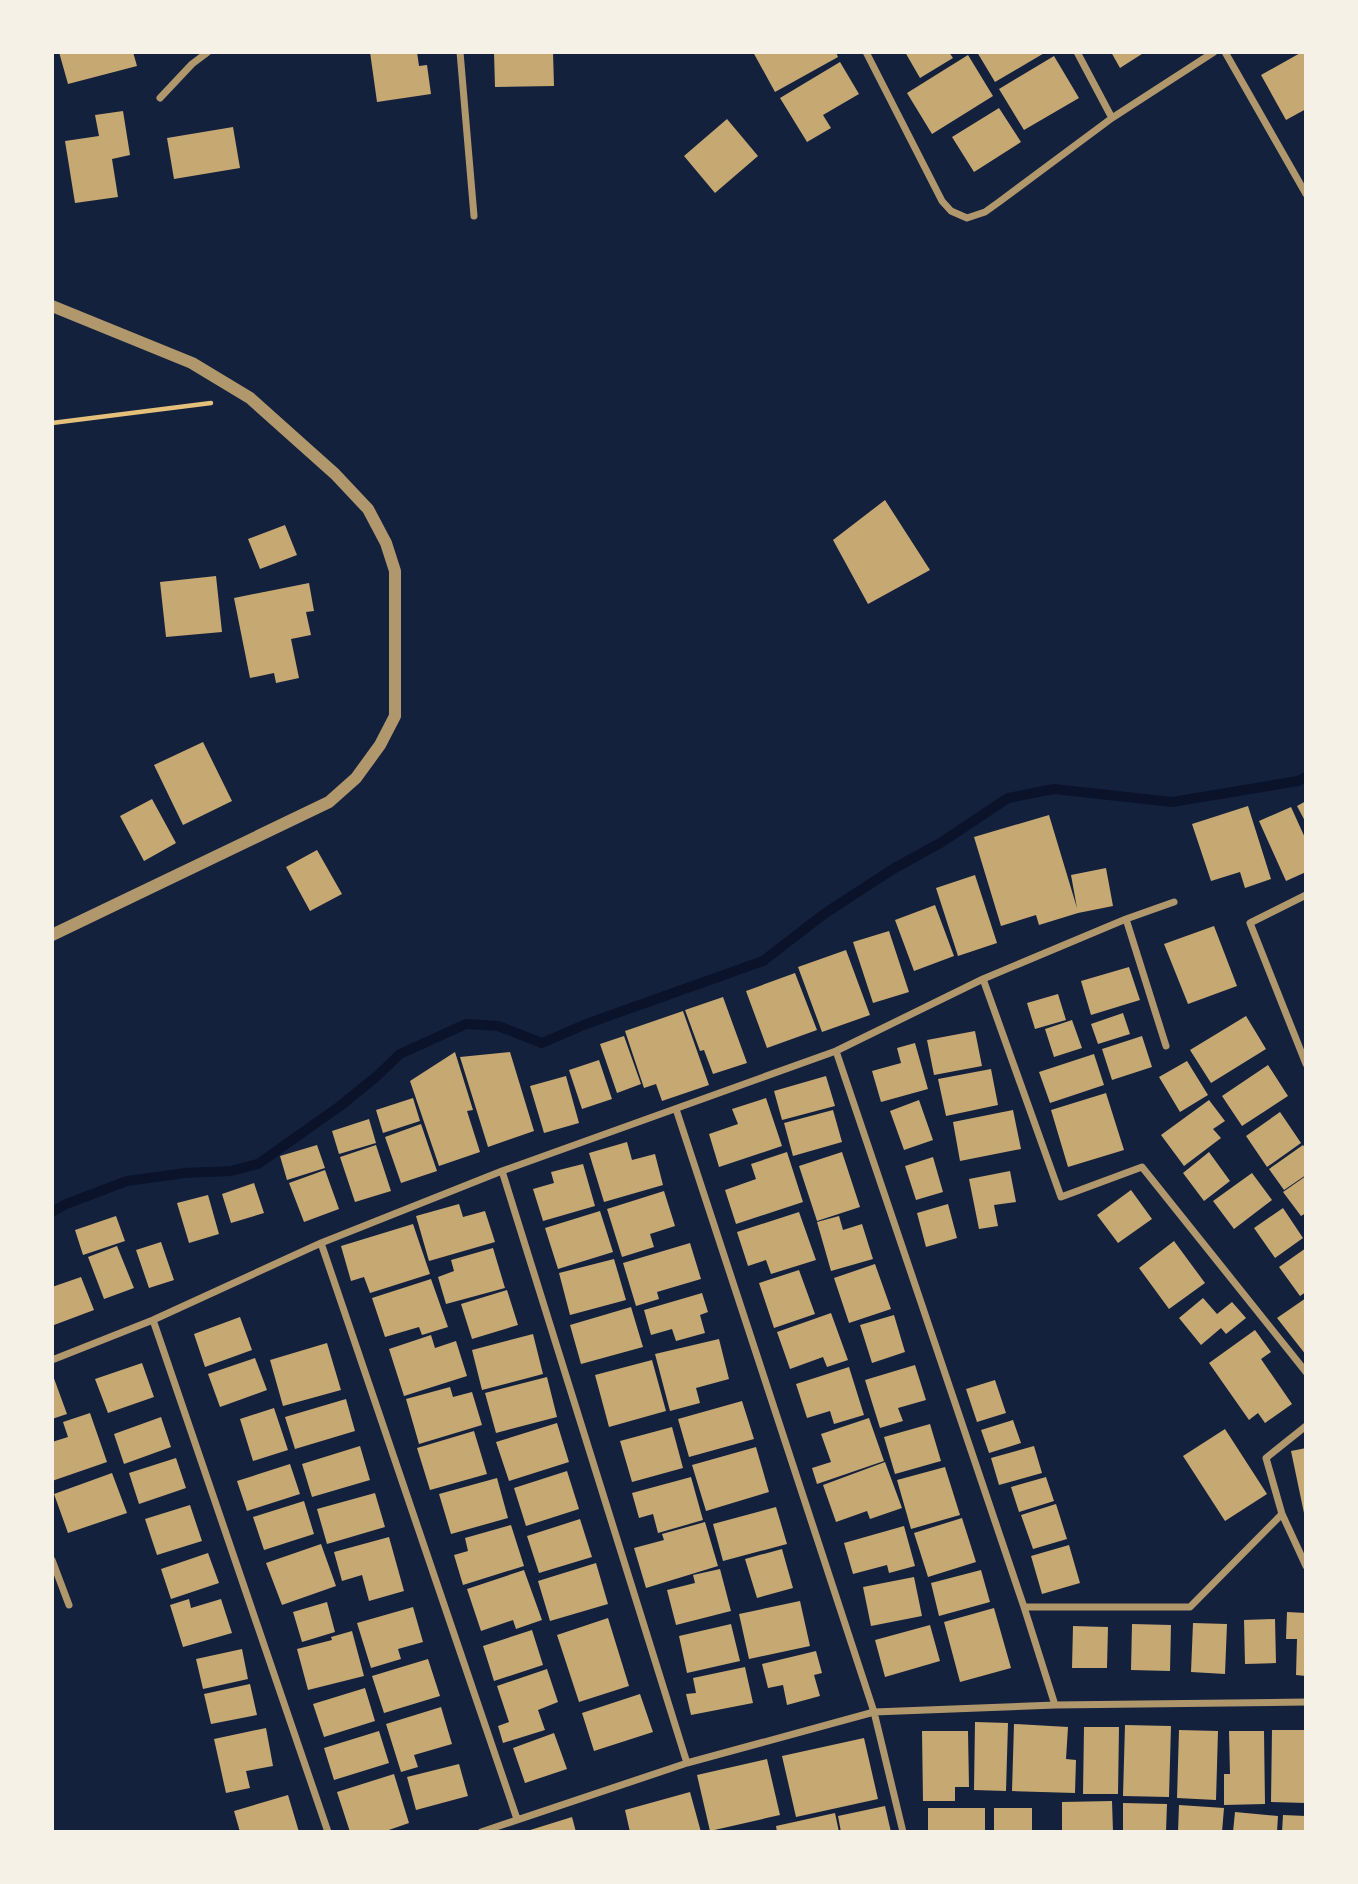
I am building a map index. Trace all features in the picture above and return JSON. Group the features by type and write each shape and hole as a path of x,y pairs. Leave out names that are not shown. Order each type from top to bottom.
{"street":[{"path":"160,98 192,64 208,52"},
{"path":"460,52 474,216"},
{"path":"866,52 942,201 959,216 967,218 985,212 1112,118 1214,52"},
{"path":"1077,52 1112,118"},
{"path":"1225,52 1306,194"},
{"path":"52,306 192,363 250,398 344,483 368,509 386,543 395,571 395,716 380,745 356,779 329,802 52,935"},
{"path":"1306,895 1250,923 1306,1064"},
{"path":"52,1360 153,1321 321,1243 502,1171 836,1051 983,979 1126,919 1174,902"},
{"path":"1126,919 1166,1046"},
{"path":"983,979 1061,1197 1142,1167 1306,1372"},
{"path":"836,1051 1055,1705"},
{"path":"676,1109 874,1712 903,1832"},
{"path":"502,1171 687,1763"},
{"path":"321,1243 517,1819"},
{"path":"153,1321 328,1832"},
{"path":"1306,1426 1266,1458 1282,1514 1306,1566"},
{"path":"1024,1607 1190,1607 1282,1514"},
{"path":"52,1560 69,1605"},
{"path":"481,1832 687,1763 874,1712 1055,1705 1306,1702"}],"path":[{"path":"52,423 250,398"}],"building":[{"path":"59,52 133,52 137,66 68,84"},
{"path":"370,52 417,52 419,66 427,65 431,94 377,102"},
{"path":"494,52 553,52 554,86 495,87"},
{"path":"753,52 836,52 838,57 775,92"},
{"path":"905,52 949,52 953,58 920,78"},
{"path":"977,52 1046,52 995,82"},
{"path":"1111,52 1145,52 1120,68"},
{"path":"1306,52 1306,109 1286,120 1261,75"},
{"path":"968,55 993,96 932,134 907,93"},
{"path":"1054,56 1079,98 1024,130 999,89"},
{"path":"840,62 859,94 823,115 831,128 807,142 780,98"},
{"path":"999,108 1021,142 974,172 952,137"},
{"path":"123,111 130,155 112,159 118,197 75,203 65,141 99,136 95,115"},
{"path":"727,119 758,156 715,193 684,156"},
{"path":"233,127 240,168 174,179 167,138"},
{"path":"885,500 930,570 868,604 833,540"},
{"path":"285,525 297,555 260,569 248,539"},
{"path":"216,576 222,632 166,637 160,582"},
{"path":"309,583 314,611 306,612 311,635 291,639 299,678 276,683 274,673 250,678 234,598"},
{"path":"203,742 232,801 183,825 154,765"},
{"path":"152,799 176,843 144,861 120,816"},
{"path":"1306,801 1306,823 1297,806"},
{"path":"1248,806 1271,879 1245,888 1240,872 1211,881 1192,824"},
{"path":"1291,807 1306,840 1306,872 1286,881 1259,821"},
{"path":"1049,815 1077,908 1071,875 1106,868 1113,906 1039,925 1036,915 1001,926 974,837"},
{"path":"317,850 342,894 310,911 286,867"},
{"path":"975,875 997,943 958,956 936,888"},
{"path":"935,905 954,956 914,971 895,920"},
{"path":"1214,926 1237,986 1188,1004 1164,944"},
{"path":"889,931 909,992 873,1003 853,942"},
{"path":"846,950 870,1015 822,1032 798,967"},
{"path":"1129,967 1140,1000 1091,1015 1081,981"},
{"path":"795,973 817,1030 767,1048 746,991"},
{"path":"1058,994 1066,1020 1035,1029 1027,1003"},
{"path":"723,997 747,1063 713,1074 704,1050 700,1051 685,1010"},
{"path":"683,1011 709,1085 662,1101 656,1084 644,1088 625,1031"},
{"path":"1123,1013 1130,1034 1098,1044 1091,1024"},
{"path":"1246,1016 1266,1049 1211,1083 1190,1050"},
{"path":"1072,1020 1082,1048 1054,1057 1045,1029"},
{"path":"975,1031 982,1066 934,1075 927,1040"},
{"path":"624,1036 641,1084 617,1093 600,1044"},
{"path":"1142,1036 1152,1067 1112,1080 1102,1049"},
{"path":"915,1043 928,1089 881,1102 872,1071 901,1063 897,1048"},
{"path":"455,1052 473,1110 467,1111 480,1152 439,1166 410,1081"},
{"path":"510,1052 534,1131 488,1147 460,1057"},
{"path":"1094,1054 1104,1085 1050,1103 1039,1072"},
{"path":"599,1060 612,1099 582,1109 569,1070"},
{"path":"1187,1061 1208,1095 1180,1112 1159,1077"},
{"path":"1268,1065 1288,1096 1242,1126 1222,1096"},
{"path":"991,1069 998,1105 946,1116 938,1079"},
{"path":"566,1076 579,1123 544,1133 530,1086"},
{"path":"826,1076 835,1106 782,1120 774,1091"},
{"path":"1106,1093 1124,1150 1068,1167 1051,1110"},
{"path":"413,1098 420,1121 383,1133 376,1110"},
{"path":"766,1098 782,1146 719,1167 709,1134 738,1124 732,1109"},
{"path":"919,1100 933,1140 904,1150 890,1111"},
{"path":"1209,1100 1225,1121 1213,1129 1221,1138 1184,1166 1161,1135"},
{"path":"833,1110 842,1142 793,1156 784,1123"},
{"path":"1013,1110 1021,1149 960,1161 953,1122"},
{"path":"1280,1112 1301,1143 1267,1167 1246,1136"},
{"path":"369,1119 376,1143 339,1154 332,1131"},
{"path":"421,1124 437,1171 401,1183 385,1137"},
{"path":"627,1142 632,1160 655,1154 663,1185 604,1202 589,1153"},
{"path":"317,1145 325,1168 287,1180 280,1156"},
{"path":"376,1145 391,1191 355,1202 340,1157"},
{"path":"1303,1145 1306,1149 1306,1175 1284,1190 1269,1169"},
{"path":"787,1152 803,1202 736,1224 725,1190 756,1179 751,1164"},
{"path":"842,1152 860,1207 817,1221 799,1166"},
{"path":"1209,1152 1230,1181 1204,1201 1183,1173"},
{"path":"933,1157 943,1192 916,1200 905,1166"},
{"path":"583,1164 595,1206 543,1221 533,1189 554,1183 551,1172"},
{"path":"325,1170 339,1209 304,1222 289,1183"},
{"path":"1010,1171 1016,1202 994,1205 998,1226 979,1229 969,1179"},
{"path":"1252,1173 1272,1200 1234,1229 1213,1201"},
{"path":"1306,1176 1306,1213 1301,1216 1283,1192"},
{"path":"254,1183 264,1213 231,1223 222,1194"},
{"path":"1131,1190 1152,1219 1118,1243 1097,1215"},
{"path":"664,1191 675,1226 650,1234 654,1247 622,1257 607,1209"},
{"path":"208,1195 219,1234 189,1243 177,1203"},
{"path":"459,1204 463,1217 485,1211 495,1242 429,1261 416,1216"},
{"path":"948,1204 957,1238 926,1247 917,1213"},
{"path":"1283,1208 1303,1238 1275,1258 1254,1228"},
{"path":"600,1211 613,1252 558,1269 545,1228"},
{"path":"799,1212 816,1260 771,1274 766,1260 748,1266 737,1232"},
{"path":"116,1216 125,1241 83,1255 75,1230"},
{"path":"839,1216 843,1230 862,1224 873,1259 831,1271 817,1222"},
{"path":"413,1224 430,1274 370,1293 364,1277 351,1281 341,1246"},
{"path":"1174,1241 1205,1283 1169,1309 1139,1268"},
{"path":"161,1242 174,1280 149,1288 136,1250"},
{"path":"690,1243 701,1279 657,1292 659,1299 636,1306 623,1263"},
{"path":"117,1246 134,1288 104,1299 88,1257"},
{"path":"493,1248 505,1288 446,1304 438,1277 454,1271 451,1260"},
{"path":"1306,1248 1306,1292 1300,1296 1279,1267"},
{"path":"614,1259 626,1300 570,1315 559,1273"},
{"path":"875,1264 891,1309 849,1323 834,1278"},
{"path":"799,1270 815,1314 774,1328 759,1283"},
{"path":"81,1277 94,1310 54,1325 52,1287"},
{"path":"431,1279 448,1327 422,1335 419,1327 385,1337 372,1298"},
{"path":"507,1290 518,1325 472,1339 461,1304"},
{"path":"702,1293 708,1312 700,1315 705,1333 676,1341 672,1329 651,1335 644,1310"},
{"path":"1203,1298 1217,1314 1232,1302 1246,1318 1226,1334 1221,1328 1201,1345 1179,1318"},
{"path":"1306,1298 1306,1355 1277,1318"},
{"path":"631,1307 643,1347 581,1364 570,1325"},
{"path":"831,1313 848,1360 827,1367 823,1357 790,1369 777,1332"},
{"path":"894,1315 905,1352 872,1363 860,1325"},
{"path":"240,1317 252,1350 205,1367 194,1334"},
{"path":"1255,1330 1271,1352 1261,1359 1292,1404 1265,1423 1258,1413 1249,1420 1209,1363"},
{"path":"533,1334 543,1374 482,1390 472,1350"},
{"path":"431,1335 435,1348 456,1341 467,1376 404,1396 389,1349"},
{"path":"719,1339 729,1379 696,1388 700,1403 670,1411 655,1354"},
{"path":"327,1343 341,1390 283,1406 270,1360"},
{"path":"255,1358 267,1390 220,1407 208,1374"},
{"path":"652,1360 666,1411 609,1427 595,1375"},
{"path":"142,1363 154,1397 108,1413 95,1379"},
{"path":"915,1365 926,1400 898,1408 903,1421 880,1428 865,1380"},
{"path":"849,1367 864,1415 834,1424 830,1411 807,1418 796,1384"},
{"path":"52,1373 67,1414 52,1419"},
{"path":"547,1377 557,1417 496,1433 485,1393"},
{"path":"995,1380 1006,1413 977,1422 966,1389"},
{"path":"450,1387 453,1397 472,1392 482,1425 419,1444 406,1399"},
{"path":"346,1399 355,1431 295,1449 285,1417"},
{"path":"742,1401 754,1439 689,1457 678,1419"},
{"path":"274,1408 288,1450 253,1461 240,1419"},
{"path":"90,1413 107,1462 52,1481 52,1442 68,1437 63,1422"},
{"path":"161,1417 171,1447 124,1464 114,1434"},
{"path":"869,1418 884,1461 817,1484 812,1468 831,1462 821,1434"},
{"path":"1013,1420 1021,1443 989,1453 981,1430"},
{"path":"557,1423 569,1462 509,1481 496,1442"},
{"path":"930,1424 941,1461 895,1474 884,1437"},
{"path":"672,1427 683,1468 632,1482 620,1441"},
{"path":"1225,1429 1267,1494 1225,1521 1183,1456"},
{"path":"474,1431 487,1474 430,1490 417,1448"},
{"path":"360,1446 370,1480 312,1497 302,1464"},
{"path":"1034,1446 1042,1473 999,1485 991,1458"},
{"path":"756,1447 769,1492 706,1511 692,1465"},
{"path":"1306,1448 1306,1513 1304,1513 1291,1451"},
{"path":"176,1458 186,1488 139,1504 129,1473"},
{"path":"885,1462 902,1508 870,1519 867,1511 836,1522 823,1485"},
{"path":"290,1464 300,1494 247,1511 237,1481"},
{"path":"945,1467 960,1515 911,1529 897,1480"},
{"path":"567,1471 579,1509 526,1526 514,1488"},
{"path":"112,1473 127,1513 68,1533 54,1494"},
{"path":"691,1477 703,1520 658,1533 653,1514 639,1518 632,1493"},
{"path":"1046,1477 1054,1501 1019,1512 1011,1487"},
{"path":"497,1478 508,1518 451,1534 439,1494"},
{"path":"375,1493 385,1527 327,1544 317,1509"},
{"path":"304,1501 314,1534 264,1550 253,1517"},
{"path":"1056,1504 1067,1539 1033,1549 1021,1515"},
{"path":"190,1505 202,1541 157,1555 145,1519"},
{"path":"776,1507 787,1544 723,1561 713,1524"},
{"path":"962,1518 976,1562 928,1577 914,1533"},
{"path":"580,1519 592,1557 539,1573 527,1536"},
{"path":"705,1522 718,1566 646,1588 634,1548 664,1540 662,1534"},
{"path":"511,1525 524,1566 463,1585 454,1555 468,1551 465,1538"},
{"path":"904,1526 915,1566 889,1573 887,1565 853,1574 844,1543"},
{"path":"389,1537 404,1591 369,1601 362,1575 342,1581 334,1552"},
{"path":"321,1544 336,1586 282,1605 266,1563"},
{"path":"1069,1545 1080,1583 1042,1594 1031,1556"},
{"path":"782,1549 793,1588 757,1598 745,1559"},
{"path":"208,1553 219,1583 171,1599 161,1569"},
{"path":"596,1563 608,1604 550,1621 538,1581"},
{"path":"720,1569 731,1611 676,1625 667,1590 695,1583 693,1575"},
{"path":"524,1570 542,1620 516,1629 513,1620 481,1631 467,1589"},
{"path":"981,1570 990,1602 939,1616 931,1583"},
{"path":"914,1577 922,1616 871,1626 863,1587"},
{"path":"189,1599 191,1608 221,1599 232,1633 183,1647 170,1605"},
{"path":"800,1601 810,1646 749,1659 739,1614"},
{"path":"327,1602 335,1632 302,1642 293,1612"},
{"path":"413,1607 423,1642 398,1649 401,1659 371,1668 357,1623"},
{"path":"994,1608 1011,1668 960,1682 944,1622"},
{"path":"1287,1612 1306,1613 1306,1676 1296,1675 1297,1639 1286,1639"},
{"path":"608,1618 629,1686 579,1702 557,1635"},
{"path":"1275,1619 1276,1663 1245,1664 1244,1620"},
{"path":"1193,1623 1227,1624 1225,1674 1191,1672"},
{"path":"731,1624 740,1661 687,1673 679,1636"},
{"path":"1132,1624 1171,1625 1170,1671 1131,1670"},
{"path":"930,1625 940,1661 885,1677 875,1640"},
{"path":"1073,1626 1108,1627 1107,1668 1072,1668"},
{"path":"532,1630 543,1665 494,1681 483,1646"},
{"path":"352,1631 364,1676 308,1690 297,1649 332,1640 331,1637"},
{"path":"242,1649 248,1679 203,1689 196,1659"},
{"path":"816,1651 822,1673 814,1675 820,1696 787,1705 783,1685 768,1688 762,1664"},
{"path":"428,1659 440,1696 384,1713 372,1676"},
{"path":"745,1667 753,1703 691,1715 686,1694 696,1693 693,1678"},
{"path":"547,1669 558,1702 538,1710 545,1730 503,1743 498,1726 509,1722 497,1686"},
{"path":"250,1684 257,1715 211,1724 204,1694"},
{"path":"365,1688 375,1721 324,1737 313,1704"},
{"path":"640,1694 653,1732 594,1751 582,1713"},
{"path":"441,1707 452,1744 414,1755 418,1767 401,1772 386,1724"},
{"path":"975,1722 1008,1723 1006,1791 974,1790"},
{"path":"1014,1724 1068,1727 1066,1759 1076,1760 1075,1793 1012,1791"},
{"path":"1125,1725 1171,1726 1169,1797 1123,1796"},
{"path":"1084,1727 1119,1727 1118,1794 1083,1794"},
{"path":"266,1728 273,1766 246,1771 250,1788 226,1793 214,1739"},
{"path":"1179,1730 1218,1731 1216,1800 1177,1798"},
{"path":"1272,1730 1306,1730 1306,1803 1271,1802"},
{"path":"379,1731 389,1763 334,1780 324,1748"},
{"path":"922,1731 968,1731 969,1787 955,1787 955,1801 923,1801"},
{"path":"1229,1731 1264,1731 1265,1804 1224,1805 1224,1774 1230,1774"},
{"path":"554,1733 567,1769 525,1783 513,1748"},
{"path":"864,1738 878,1799 796,1817 782,1756"},
{"path":"767,1759 780,1815 710,1831 697,1775"},
{"path":"459,1764 468,1796 416,1810 407,1777"},
{"path":"394,1774 409,1823 383,1832 350,1832 337,1792"},
{"path":"690,1792 701,1832 630,1832 625,1810"},
{"path":"288,1795 299,1832 240,1832 234,1811"},
{"path":"1112,1801 1113,1832 1062,1832 1062,1802"},
{"path":"1123,1803 1167,1804 1166,1832 1123,1832"},
{"path":"1179,1805 1224,1808 1222,1832 1178,1832"},
{"path":"885,1806 891,1832 841,1832 838,1816"},
{"path":"928,1808 985,1808 985,1832 928,1832"},
{"path":"994,1808 1032,1808 1032,1832 994,1832"},
{"path":"1235,1812 1278,1816 1277,1832 1233,1832"},
{"path":"835,1813 839,1832 777,1832 776,1826"},
{"path":"1283,1815 1306,1816 1306,1832 1282,1832"},
{"path":"572,1817 576,1832 527,1831"}],"waterway":[{"path":"52,1212 127,1181 185,1173 231,1171 258,1164 340,1106 400,1054 466,1024 498,1026 542,1043 586,1024 763,961 824,914 1008,798 1054,789 1172,802 1298,781 1306,777"}]}
